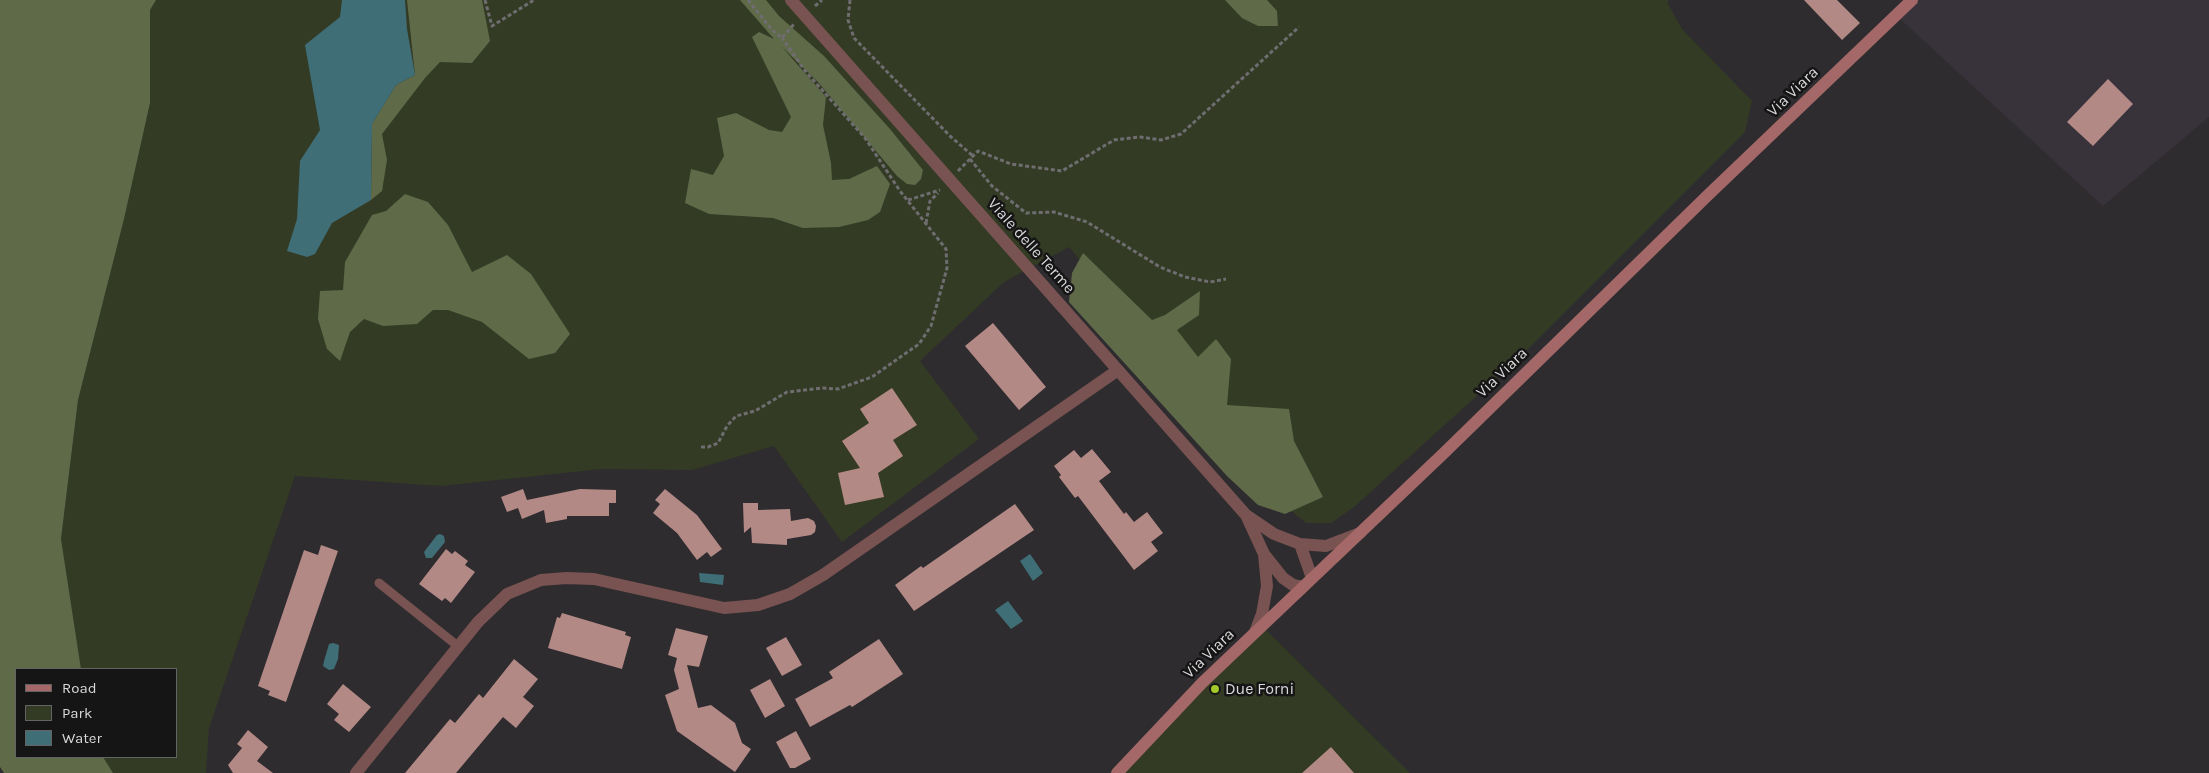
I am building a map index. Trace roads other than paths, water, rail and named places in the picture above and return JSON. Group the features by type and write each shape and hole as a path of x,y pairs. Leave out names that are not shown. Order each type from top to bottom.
{"main road":[{"name":"Via Viara","path":"1117,773 1202,683 1360,533 1706,196 1912,0"}],"street":[{"name":"Viale delle Terme","path":"791,0 1246,515 1274,534 1300,544 1326,546 1360,533"},
{"path":"356,773 495,604 515,590 542,580 594,579 724,608 758,605 790,594 823,575 1118,370"},
{"name":"Viale delle Terme","path":"1246,515 1264,554 1284,578 1293,585 1308,582"},
{"path":"1300,544 1308,582"},
{"name":"Viale delle Terme","path":"1255,632 1262,614 1267,586 1264,554"}],"lane":[{"path":"379,583 459,647"}],"water":[{"path":"342,0 405,0 407,29 415,75 396,85 372,124 371,200 332,223 315,254 307,257 287,251 297,219 300,161 320,130 305,45 340,17"},
{"path":"437,535 444,536 445,542 432,558 426,558 424,552"},
{"path":"1030,554 1043,573 1033,581 1020,561"},
{"path":"699,573 724,575 723,585 700,582"},
{"path":"1008,601 1023,621 1011,629 995,610"},
{"path":"329,644 339,645 338,659 334,669 329,670 323,666"}],"place":[{"name":"Due Forni","path":"1215,689"}]}
